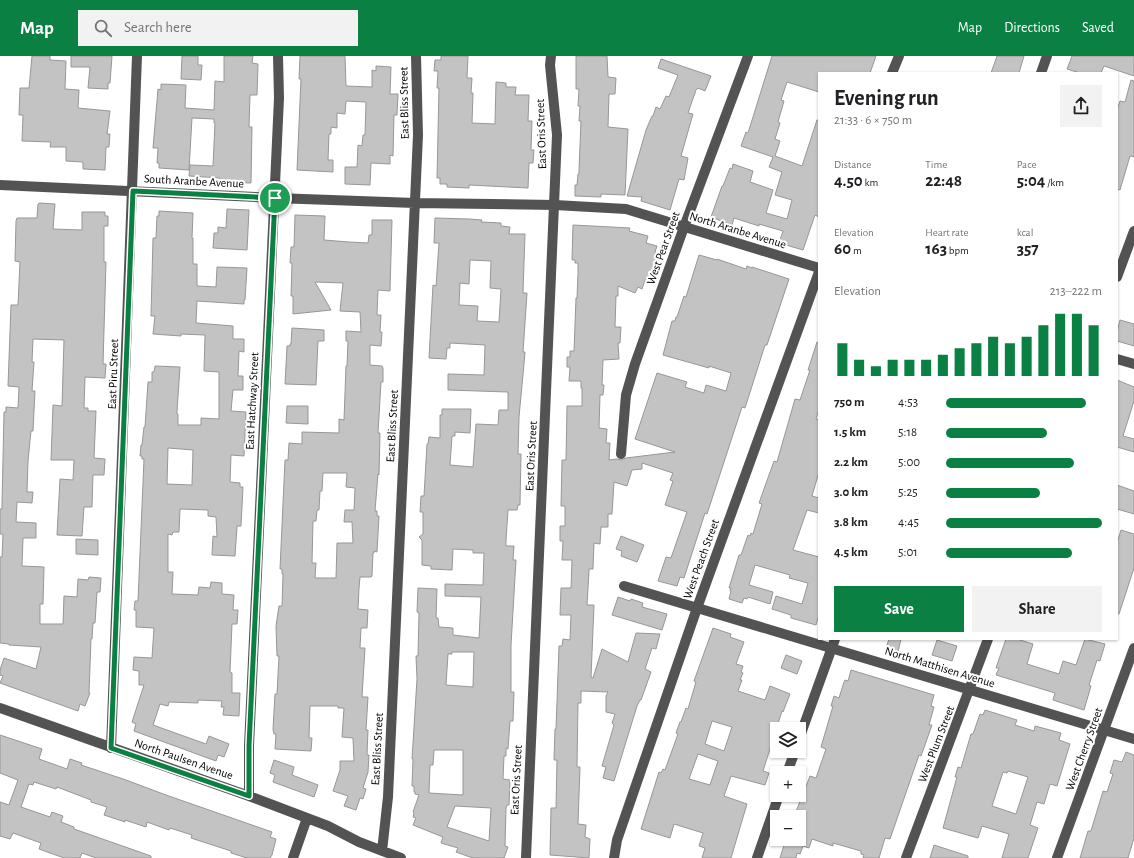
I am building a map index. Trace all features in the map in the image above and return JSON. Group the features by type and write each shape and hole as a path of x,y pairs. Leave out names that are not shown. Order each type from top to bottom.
{"street":[{"name":"East Piru Street","path":"111,748 137,56"},
{"name":"East Hatchway Street","path":"249,796 249,746 279,98 278,56"},
{"name":"East Bliss Street","path":"382,851 388,797 418,135 416,56"},
{"name":"East Oris Street","path":"526,858 557,135 550,65 551,56"},
{"name":"West Pear Street","path":"621,454 626,395 635,364 748,56"},
{"path":"892,72 898,56"},
{"path":"1041,72 1047,56"},
{"name":"South Aranbe Avenue","path":"0,185 275,198 415,203 554,205"},
{"name":"North Aranbe Avenue","path":"554,205 626,209 818,268"},
{"path":"1118,274 1134,231"},
{"name":"West Peach Street","path":"614,858 617,840 697,608 818,275"},
{"path":"1118,358 1134,364"},
{"name":"North Matthisen Avenue","path":"624,586 697,608 833,644 970,690 1134,739"},
{"name":"West Plum Street","path":"906,858 988,640"},
{"path":"805,722 833,644"},
{"name":"West Cherry Street","path":"1057,858 1134,648"},
{"name":"North Paulsen Avenue","path":"0,708 249,796 328,826 359,842 401,858"},
{"path":"757,858 777,802"},
{"path":"292,858 307,818"}],"building":[{"path":"32,56 50,56 50,60 66,61 65,89 79,90 78,108 110,111 107,134 110,134 109,147 106,147 105,170 83,169 83,162 66,161 66,147 50,147 51,142 22,141 23,115 19,115 20,88 29,88"},
{"path":"71,56 112,56 110,83 108,83 108,89 88,88 90,67 71,67"},
{"path":"182,56 198,56 198,65 202,65 201,80 181,79"},
{"path":"224,56 253,56 252,63 258,64 257,95 250,95 249,127 252,127 251,183 220,182 220,178 189,176 190,165 213,166 214,119 192,118 189,170 159,168 159,163 157,163 158,148 153,148 158,89 161,90 161,84 186,85 185,108 214,110 215,81 224,82"},
{"path":"300,56 345,56 346,86 372,87 372,70 376,71 376,66 391,67 390,94 398,94 397,115 394,115 393,156 390,155 390,164 371,163 370,185 345,184 345,167 357,167 358,145 362,146 363,135 365,135 366,102 346,101 345,114 337,113 337,128 331,127 331,134 329,134 328,160 333,160 333,172 297,170 301,79 299,79"},
{"path":"441,56 468,56 467,78 472,78 471,93 473,93 472,123 495,124 496,82 506,83 506,87 516,87 515,95 529,95 528,121 532,121 531,150 534,150 533,163 529,163 528,188 469,185 469,188 447,187 447,184 440,184 440,178 437,178 439,88 437,88 438,71 434,71 435,60 441,60"},
{"path":"576,56 607,56 608,77 616,78 615,94 609,94 608,127 628,129 625,195 601,194 601,197 575,196 575,185 577,185 579,174 581,121 579,121 580,106 578,106 579,89 576,89"},
{"path":"772,56 876,56 870,72 818,72 818,92 787,82 781,100 784,101 775,139 780,141 775,156 802,166 818,120 818,216 815,215 803,250 779,243 783,231 759,224 759,226 734,218 732,225 711,217 722,186 730,168 732,169 733,164 753,171 750,182 773,190 766,213 787,219 792,200 775,195 782,172 769,167 773,157 741,146 746,132 748,133"},
{"path":"997,56 1024,56 1019,72 991,72"},
{"path":"1072,56 1134,56 1134,76 1104,66 1101,72 1077,72 1067,69"},
{"path":"661,59 711,76 705,91 698,88 696,90 688,113 693,114 681,156 688,158 684,180 679,179 670,210 641,201 642,197 627,196 646,130 656,107 660,109 666,96 669,97 678,75 658,68"},
{"path":"1131,80 1134,81 1134,157 1130,156 1120,190 1118,189 1118,107 1120,101 1125,102"},
{"path":"38,204 55,204 53,229 82,230 82,212 105,212 105,216 108,216 108,226 104,226 104,262 106,262 103,364 106,364 105,378 85,377 84,408 88,408 88,411 96,411 94,458 105,459 104,475 93,475 92,507 84,507 82,536 57,535 60,479 73,480 74,460 51,460 53,405 62,406 64,340 33,339 32,362 34,362 32,391 35,391 33,431 31,431 28,461 27,492 33,492 32,503 17,502 16,522 36,523 36,538 23,538 22,566 44,567 43,604 40,604 40,624 63,624 64,596 77,597 78,579 88,580 89,577 101,578 100,592 97,592 95,623 93,623 91,639 90,693 85,706 80,704 78,711 0,683 3,676 0,675 0,670 4,658 36,669 41,647 0,643 0,557 2,557 3,534 0,534 0,509 2,509 4,412 6,412 6,407 18,408 19,387 8,386 11,305 18,305 20,262 15,261 16,221 17,218 37,218"},
{"path":"227,209 249,210 247,250 213,248 214,233 218,233 218,227 226,228"},
{"path":"159,211 193,213 193,264 197,264 197,286 216,287 217,267 247,268 244,304 197,301 196,323 233,326 233,339 244,339 244,352 239,351 238,376 243,376 243,390 233,390 231,411 246,412 244,456 231,455 230,482 240,483 240,487 243,487 241,526 237,526 235,556 212,555 213,536 217,537 216,517 208,516 208,510 180,509 179,532 173,532 172,535 168,534 168,572 173,572 172,594 198,595 199,587 210,588 211,582 222,583 222,594 234,595 233,610 238,610 237,624 232,624 230,672 232,673 232,693 240,693 239,716 223,715 224,707 221,707 222,701 198,700 198,703 169,702 168,706 160,704 153,725 206,744 209,736 229,744 224,757 218,755 216,761 134,731 136,724 132,722 144,685 139,685 139,671 133,670 134,657 152,658 154,628 136,627 136,610 134,610 135,601 138,601 144,459 140,456 145,427 148,382 152,382 152,372 154,372 155,366 180,367 177,411 178,425 201,425 201,418 219,419 219,372 204,371 205,335 181,334 181,336 153,334 155,316 151,316 153,238 156,238 157,216 159,216","holes":["168,448 193,450 192,485 167,484"]},
{"path":"295,215 325,216 324,240 368,243 369,235 372,235 372,220 392,220 390,291 378,290 377,315 381,315 381,346 370,345 370,365 382,366 383,368 378,433 380,433 379,475 378,474 375,511 377,511 377,516 379,516 377,552 374,551 373,553 372,576 360,577 359,588 358,609 368,610 367,628 361,628 360,648 365,648 362,697 368,697 366,730 368,730 367,755 369,755 368,772 363,788 366,789 363,799 360,798 356,810 344,806 348,796 333,791 340,770 340,761 354,761 353,738 342,737 344,708 338,708 338,706 310,706 309,738 312,738 311,751 275,749 276,734 274,734 273,729 279,656 277,656 276,626 279,606 282,606 283,574 282,569 280,569 285,460 288,460 289,443 302,444 302,432 339,433 339,419 344,420 348,341 346,341 346,331 361,332 360,312 340,311 343,283 315,282 331,310 293,314 293,296 291,296 292,263 290,263 291,247 294,247","holes":["323,473 347,473 346,487 355,488 354,510 345,510 344,522 352,522 353,543 337,543 336,578 315,578 316,563 312,563 313,521 316,521 317,510 319,510"]},
{"path":"435,218 469,219 482,220 481,222 501,223 501,226 510,227 509,234 525,234 523,293 527,293 523,352 525,352 519,417 518,454 521,454 520,505 518,505 517,510 508,510 506,540 506,546 514,546 513,560 516,560 511,645 511,692 514,692 513,721 510,721 508,749 506,748 506,756 504,756 503,779 510,780 509,805 507,805 506,808 505,846 508,847 504,858 473,858 467,856 456,852 458,848 441,843 443,837 413,825 416,818 413,817 413,812 419,795 415,794 414,786 412,786 412,759 417,679 416,656 418,656 418,588 437,589 436,618 438,618 439,627 453,628 453,635 479,638 481,597 445,596 445,584 483,585 484,553 473,553 473,550 453,549 452,570 431,569 431,566 422,565 422,540 419,537 423,534 423,512 420,512 421,496 424,496 427,444 429,437 440,438 440,415 442,415 442,409 471,409 470,433 455,432 455,436 452,436 450,465 473,467 476,424 498,425 499,410 508,410 508,392 448,390 448,374 484,375 485,345 450,343 450,348 447,348 446,359 429,358 433,285 436,286 439,243 434,243","holes":["470,260 491,261 490,288 501,289 499,322 477,321 478,306 459,305 460,283 469,284","452,652 474,652 473,687 446,685 448,654 452,654","434,750 463,750 463,795 429,793 430,765 433,765","455,806 491,808 489,841 447,827"]},
{"path":"573,225 630,228 629,231 648,236 646,243 657,246 655,252 658,254 649,281 645,280 642,289 638,287 635,293 618,286 618,296 616,296 615,327 621,327 620,343 618,343 619,359 603,360 602,385 604,385 603,395 600,395 599,428 607,429 606,443 610,443 609,460 621,460 626,458 675,452 635,439 657,373 687,382 685,387 704,393 706,385 726,391 731,373 663,355 672,321 675,321 684,296 686,297 699,255 717,259 746,269 747,266 752,267 789,279 767,345 765,345 745,408 742,407 707,514 705,513 684,578 680,577 677,586 658,581 666,557 671,558 687,512 665,505 673,481 670,480 673,473 642,463 642,469 632,470 627,486 614,482 612,514 608,514 608,527 601,527 600,544 594,543 593,569 589,569 587,605 594,605 591,677 593,678 602,649 628,662 636,633 660,634 656,649 652,648 645,669 651,672 641,700 637,706 614,781 603,778 606,767 602,766 614,725 612,723 615,714 606,712 606,696 608,692 581,691 581,703 578,703 577,767 580,767 578,824 586,825 585,837 590,839 589,858 550,855 551,808 556,808 557,760 554,760 559,646 562,646 563,639 570,640 571,615 560,615 561,588 571,588 572,560 562,560 563,541 560,541 560,526 565,526 565,506 561,506 562,460 566,460 567,406 582,406 581,381 569,381 570,367 567,367 567,357 570,357 570,351 574,351 577,298 578,263 575,263 575,260 572,260"},
{"path":"1120,320 1134,324 1134,346 1118,341 1118,328"},
{"path":"292,328 324,330 324,341 318,341 316,385 285,384 287,346 290,346 291,344"},
{"path":"817,342 818,412 816,419 818,420 818,475 812,496 818,498 818,513 807,510 793,550 818,557 818,618 816,625 791,618 791,615 772,609 776,596 802,604 808,583 789,578 790,575 755,565 749,585 773,592 770,604 748,597 747,599 744,598 742,603 729,599 731,588 729,588 739,555 741,555 748,535 750,536 751,533 753,534 762,504 759,503 774,461 777,462 795,399 800,400 810,370 808,370"},
{"path":"1118,380 1134,387 1134,401 1123,436 1134,439 1134,452 1118,447"},
{"path":"287,406 308,406 308,424 286,423"},
{"path":"1118,485 1134,491 1134,514 1118,509"},
{"path":"1121,530 1134,534 1134,568 1119,614 1118,614 1118,540"},
{"path":"621,536 644,545 637,562 621,556 622,551 616,549"},
{"path":"76,539 98,540 98,555 76,554"},
{"path":"618,597 643,603 642,607 667,614 662,630 612,615"},
{"path":"713,628 731,634 730,637 744,642 736,664 743,666 741,672 743,673 740,680 742,680 738,691 765,700 770,686 790,694 779,722 770,722 770,749 763,771 769,773 765,785 731,776 724,796 747,804 731,858 702,858 705,848 699,846 703,833 674,824 670,838 641,829 659,772 661,773 663,769 665,770 678,734 676,733 686,708 688,709 696,682 694,681","holes":["712,721 732,727 724,751 705,744","698,754 718,761 710,785 689,779"]},
{"path":"889,640 901,640 898,652 886,648"},
{"path":"937,640 957,646 952,661 932,655"},
{"path":"1006,640 1020,640 1033,644 1027,664 1059,674 1063,661 1076,665 1085,640 1105,644 1100,661 1097,660 1089,685 1091,686 1084,710 1053,700 1055,693 996,675 999,668 996,668"},
{"path":"786,655 802,661 797,674 781,668"},
{"path":"851,670 934,695 931,706 934,707 929,725 932,725 921,756 919,755 890,839 885,838 879,858 863,858 864,855 861,854 861,851 833,843 833,846 812,839 809,848 803,846 806,846 806,810 797,810 800,802 806,802 806,786 810,776 816,778 826,749 821,747 833,706 831,706 834,696 839,698 845,680 848,681"},
{"path":"985,710 1017,720 1015,725 1034,731 1035,726 1061,733 1059,740 1070,744 1057,786 1050,784 1044,804 1037,802 1030,825 1038,828 1028,858 1002,858 1009,834 982,826 978,838 943,828 957,777 955,777 958,767 961,768 971,734 973,734 980,714 983,715","holes":["1008,771 1028,777 1016,814 992,806 1003,772 1007,773"]},
{"path":"0,735 42,749 39,759 67,769 70,759 82,763 81,765 272,832 270,837 276,839 272,855 270,858 247,858 231,853 231,851 191,838 192,835 170,828 169,830 147,822 146,827 125,820 125,822 104,815 107,807 91,802 91,800 57,787 56,789 34,782 33,785 29,784 21,807 50,817 52,812 63,816 61,822 74,827 74,829 151,856 151,858 96,858 82,853 80,858 64,858 39,849 41,843 13,833 10,839 0,836 0,802 9,805 18,780 0,773"},
{"path":"1126,752 1134,755 1134,838 1128,858 1080,858 1088,831 1091,831 1103,791 1107,792 1113,774 1110,773 1114,760 1122,762"},
{"path":"274,760 294,767 292,775 318,785 314,797 273,782 275,775 270,773"},
{"path":"934,845 968,856 968,858 930,858"},
{"path":"784,846 803,846 800,854 797,853 796,858 780,858"}],"route":[{"path":"133,191 275,198 249,746 249,796 111,748 133,191"}]}
